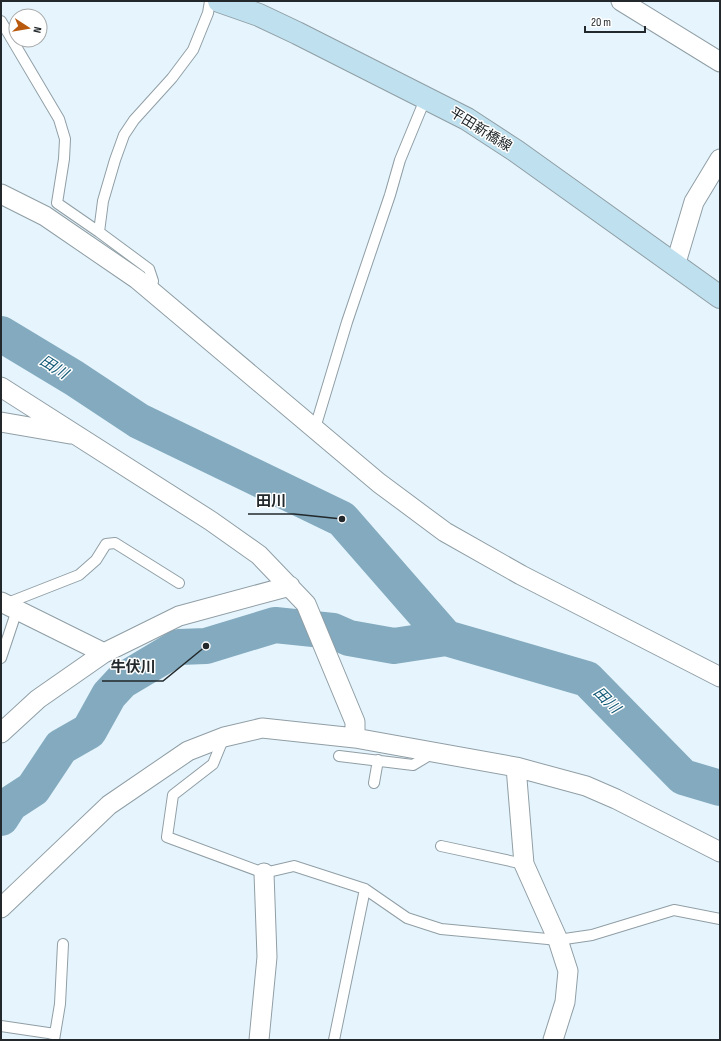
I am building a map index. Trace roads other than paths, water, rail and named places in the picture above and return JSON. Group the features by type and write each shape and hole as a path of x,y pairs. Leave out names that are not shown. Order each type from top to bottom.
{"main road":[{"name":"平田新橋線","path":"219,1 259,15 298,32 467,119 516,151 720,297"}],"street":[{"path":"621,1 720,62"},
{"path":"675,266 694,202 720,159"},
{"path":"1,194 45,216 137,278 379,482 445,532 521,575 720,677"},
{"path":"1,387 211,521 259,555 306,604 355,722 355,734"},
{"path":"1,422 77,436"},
{"path":"1,733 38,698 104,653 179,616 290,586"},
{"path":"8,606 104,653"},
{"path":"1,908 109,805 188,751 224,737 262,728 355,734 435,753 516,767 586,786 616,799 720,852"},
{"path":"516,767 524,864 558,940 568,971 565,1002 553,1040"},
{"path":"259,1040 268,957 264,873"}],"lane":[{"path":"99,232 103,201 124,135 134,120 172,78 193,50 208,13 210,1"},
{"path":"1,21 59,119 65,139 64,159 57,203 149,269 153,281 151,289"},
{"path":"315,428 347,322 390,195 400,160 426,97"},
{"path":"1,658 8,606 79,575 96,560 106,544 115,543 179,583"},
{"path":"224,737 213,764 173,795 166,837 264,873 294,866 364,890 407,918 441,929 558,940 592,935 674,910 720,919"},
{"path":"339,756 413,765 435,753"},
{"path":"374,783 378,760"},
{"path":"441,846 524,864"},
{"path":"334,1040 364,890"},
{"path":"1,1026 54,1037 60,1004 63,944"}],"waterway":[{"name":"田川","path":"1,334 74,378 139,421 342,519 446,638 587,679 683,777 720,788"},
{"path":"1,818 10,804 33,789 61,747 89,731 109,695 122,681 179,647 206,646 275,625 333,631 349,638 394,646 446,638"}],"place":[{"name":"田川","path":"342,519"},
{"name":"牛伏川","path":"206,646"}]}
